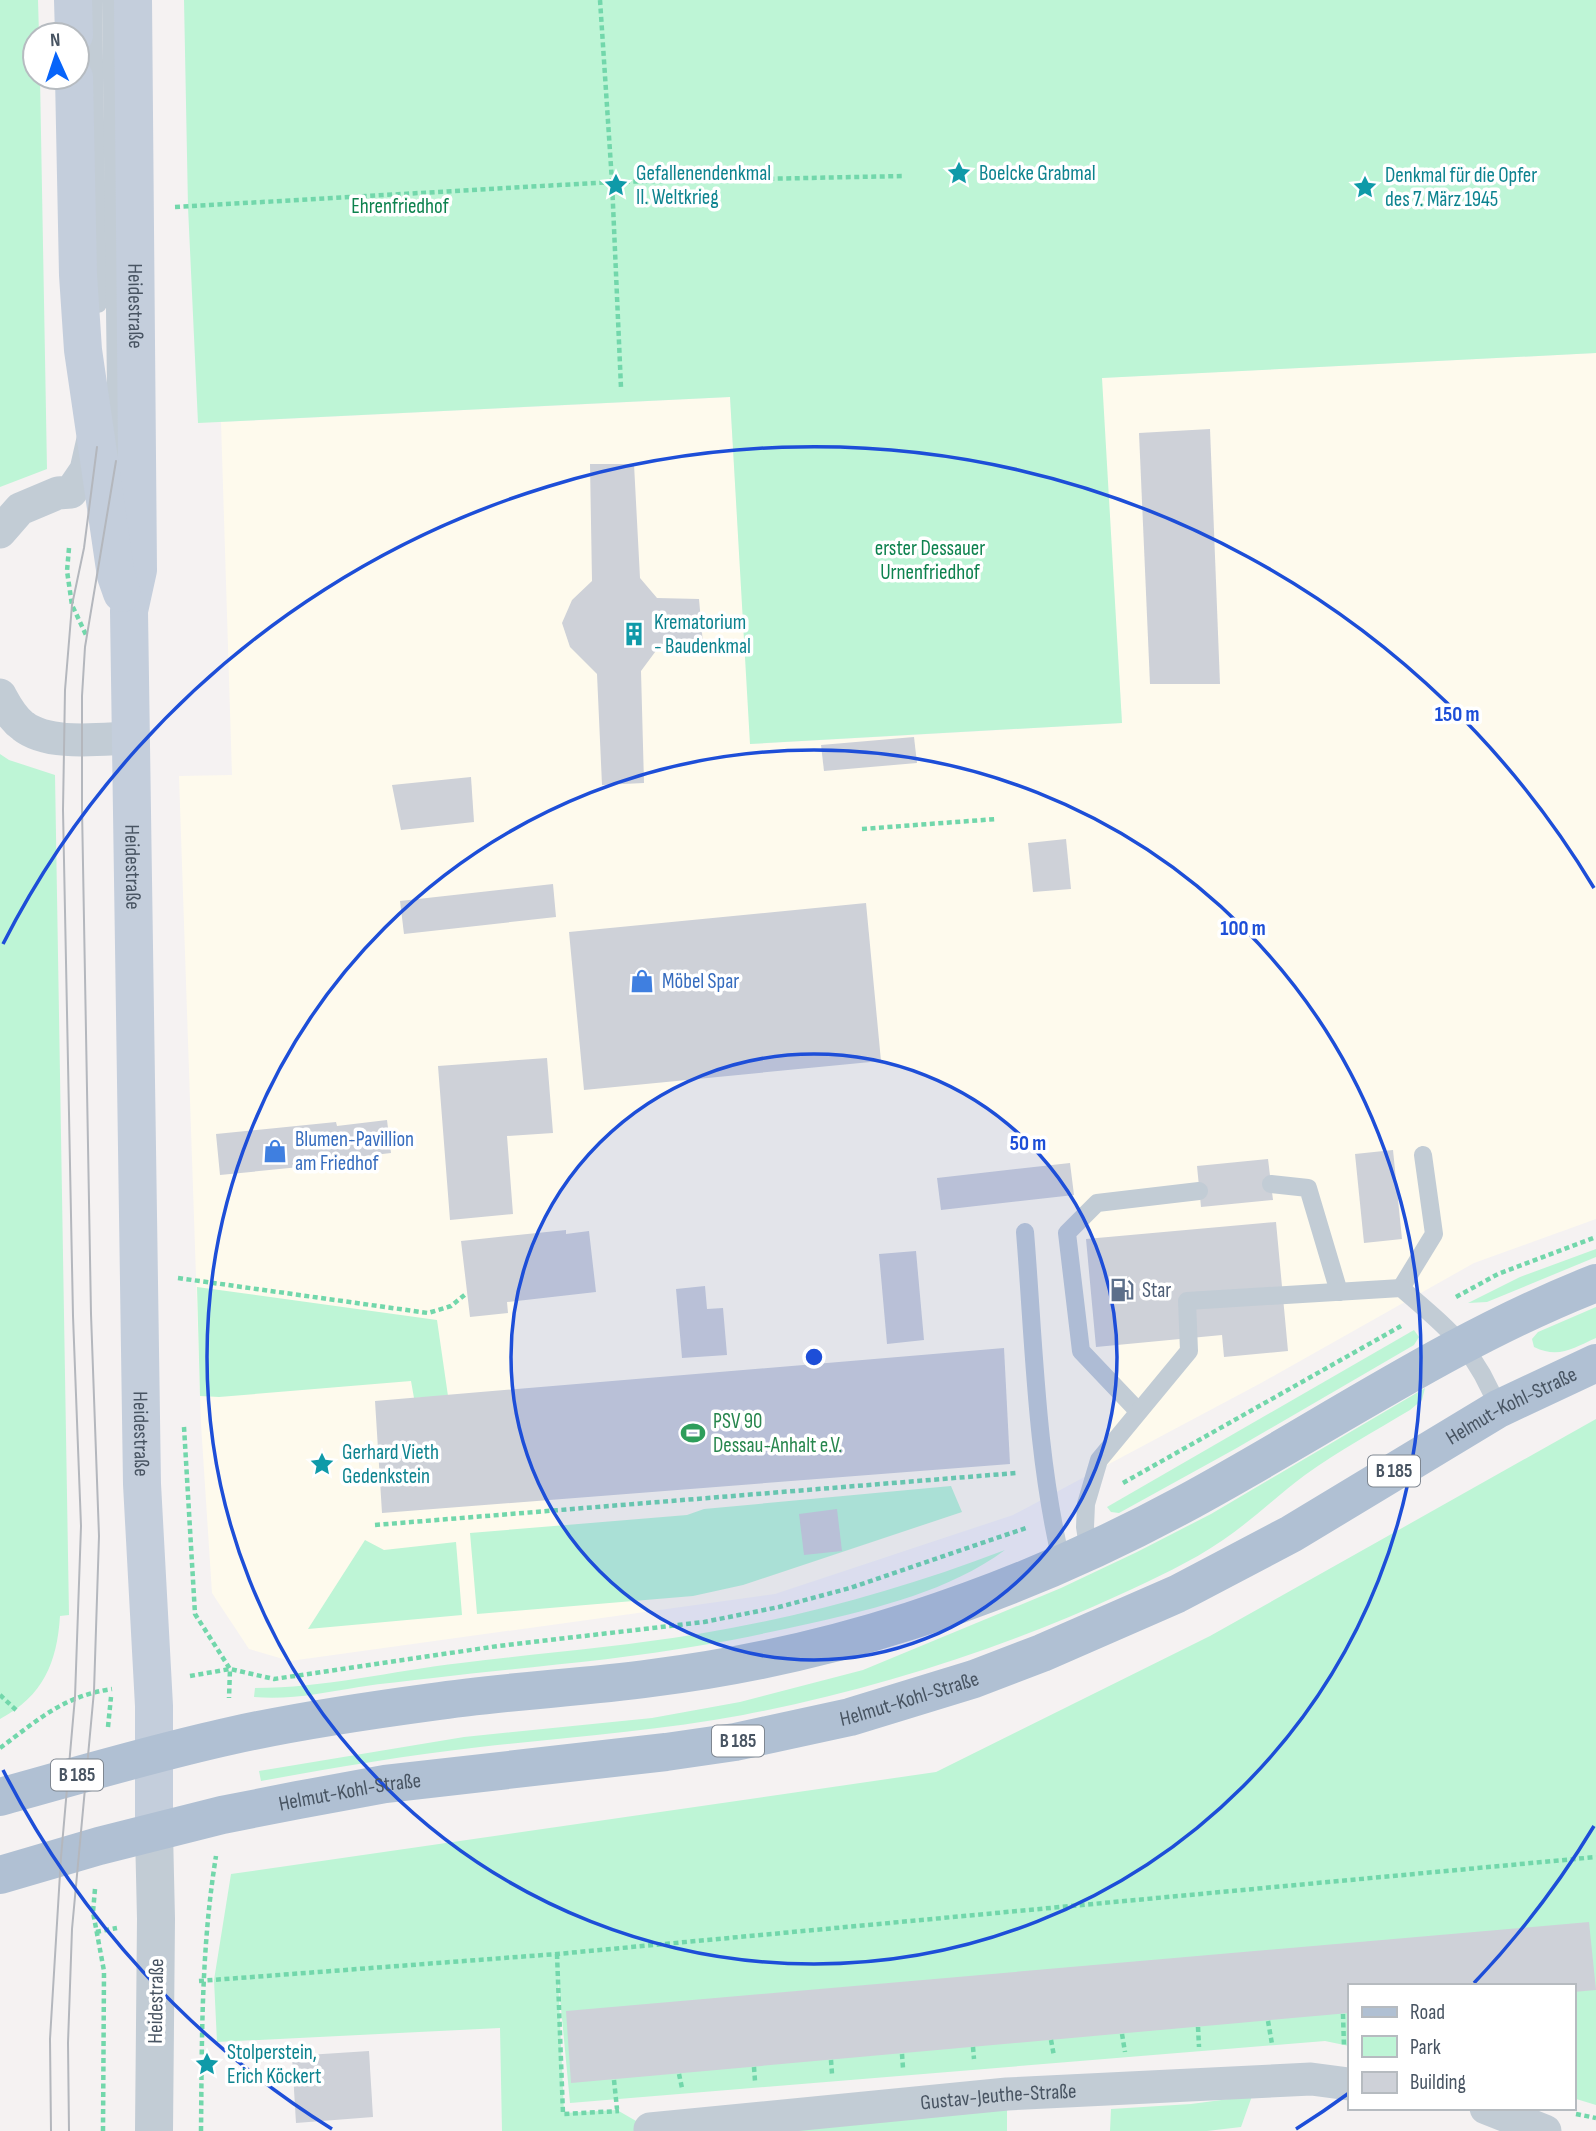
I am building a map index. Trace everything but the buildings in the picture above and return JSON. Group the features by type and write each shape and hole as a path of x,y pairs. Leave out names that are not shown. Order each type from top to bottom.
{"main road":[{"path":"73,0 74,21"},
{"name":"Heidestraße","path":"133,0 138,570 128,611 142,1484 153,1682 153,1832"},
{"name":"Heidestraße","path":"74,91 78,275 83,350 102,447 116,576 128,611"},
{"name":"B 185","path":"0,1797 227,1736 437,1701 653,1678 737,1664 827,1645 909,1622 1075,1558 1183,1504 1411,1371 1596,1283"},
{"name":"Helmut-Kohl-Straße","path":"153,1832 222,1815 385,1784 735,1742 850,1717 962,1683 1042,1653 1177,1594 1291,1534 1498,1409 1596,1363"},
{"name":"B 185","path":"0,1875 153,1832"}],"street":[{"name":"Heidestraße","path":"0,532 20,509 58,493 71,492 102,447"},
{"path":"0,695 23,726 39,735 91,740 130,738"},
{"name":"Heidestraße","path":"153,1832 156,1919 155,2131"},
{"name":"Gustav-Jeuthe-Straße","path":"650,2130 1007,2094 1311,2079 1348,2084"},
{"path":"1491,2110 1545,2131"}],"lane":[{"path":"93,0 102,447 138,534"},
{"path":"102,447 117,377 111,0"},
{"path":"1401,1288 1433,1234 1423,1155"},
{"path":"1271,1184 1308,1188 1339,1292"},
{"path":"1138,1411 1081,1351 1067,1233 1097,1203 1199,1191"},
{"path":"1025,1232 1051,1520 1075,1558"},
{"path":"1075,1558 1085,1527 1086,1504 1099,1460 1189,1351 1187,1301 1401,1288 1463,1344 1490,1385 1498,1409"}],"path":[{"path":"600,0 612,182 621,388"},
{"path":"136,208 612,182 903,176"},
{"path":"862,829 997,819"},
{"path":"1086,1504 1499,1274 1596,1237"},
{"path":"177,1278 428,1313 451,1306 467,1293"},
{"path":"375,1525 1045,1471"},
{"path":"153,1682 230,1669 274,1679 498,1646 704,1622 779,1607 850,1588 1051,1520"},
{"path":"227,1736 230,1669"},
{"path":"0,1748 51,1709 75,1697 111,1689 104,1768"},
{"path":"0,1695 16,1710"},
{"path":"201,2131 202,1980 207,1911 222,1815"},
{"path":"99,1846 93,1912 104,1971 103,2131"},
{"path":"202,1980 557,1954 1596,1857"},
{"path":"557,1954 563,2113 617,2110 650,2130"},
{"path":"1343,2014 1344,2048"},
{"path":"1268,2021 1274,2051"},
{"path":"1198,2027 1199,2058"}],"shaded area":[{"path":"1596,353 1596,1219 1474,1263 1261,1383 1013,1515 775,1594 290,1661 249,1649 212,1593 201,1424 179,776 232,775 221,422 730,397 751,744 1122,723 1101,378"}],"green space":[{"path":"0,0 38,0 39,21 21,21 21,91 40,91 47,469 0,487"},
{"name":"Ehrenfriedhof","path":"184,0 1596,0 1596,353 1102,378 1122,723 750,744 730,397 198,423 188,207"},
{"path":"0,754 9,760 55,775 69,1615 60,1616 55,1649 45,1677 27,1700 0,1719"},
{"path":"1596,1249 1596,1257 1487,1302 1468,1303 1520,1277"},
{"path":"197,1287 437,1320 448,1396 414,1398 411,1381 219,1397 200,1396"},
{"path":"1596,1307 1596,1338 1559,1352 1534,1347 1532,1339 1538,1332"},
{"path":"1414,1330 1419,1337 1414,1345 1235,1449 1119,1513 1111,1512 1107,1507"},
{"path":"1425,1388 1422,1400 1410,1410 1318,1466 1233,1533 1198,1556 1074,1615 982,1651 887,1681 792,1705 710,1721 425,1754 261,1781 259,1771 464,1737 652,1718 740,1702 863,1670 1061,1588 1137,1552 1211,1514"},
{"path":"1596,1419 1596,2105 1575,2099 1575,1984 1348,1984 1348,2046 1325,2041 570,2103 558,1976 564,2113 617,2110 650,2129 1007,2094 1007,2131 502,2131 500,2028 217,2042 214,1980 231,1874 936,1772 1210,1636"},
{"path":"951,1486 962,1512 743,1585 693,1596 477,1614 470,1533 687,1515 704,1509"},
{"path":"365,1540 384,1550 456,1542 462,1615 308,1629"},
{"path":"1005,1550 960,1577 912,1596 837,1617 744,1638 602,1660 387,1683 281,1698 254,1697 255,1688 332,1682 461,1663 668,1639 738,1627 853,1600"},
{"path":"1252,2096 1241,2127 1207,2131 1110,2131 1111,2109 1191,2104"}],"tram line":[{"path":"51,2131 50,2039 61,1857 75,1697 81,1526 73,1316 63,810 65,690 72,605 84,548 97,447"},
{"path":"69,2131 68,2043 72,1929 94,1691 99,1536 91,1314 82,696 85,647 116,461"}],"place":[{"name":"Boelcke Grabmal","path":"959,173"},
{"name":"Gefallenendenkmal II. Weltkrieg","path":"616,185"},
{"name":"Denkmal für die Opfer des 7. März 1945","path":"1365,187"},
{"name":"Krematorium - Baudenkmal","path":"634,634"},
{"name":"Möbel Spar","path":"642,981"},
{"name":"Blumen-Pavillion am Friedhof","path":"275,1151"},
{"name":"Star","path":"1122,1290"},
{"name":"PSV 90 Dessau-Anhalt e.V.","path":"693,1433"},
{"name":"Gerhard Vieth Gedenkstein","path":"322,1464"},
{"name":"Stolperstein, Erich Köckert","path":"207,2064"}],"park label":[{"name":"erster Dessauer Urnenfriedhof","path":"930,560"}]}
